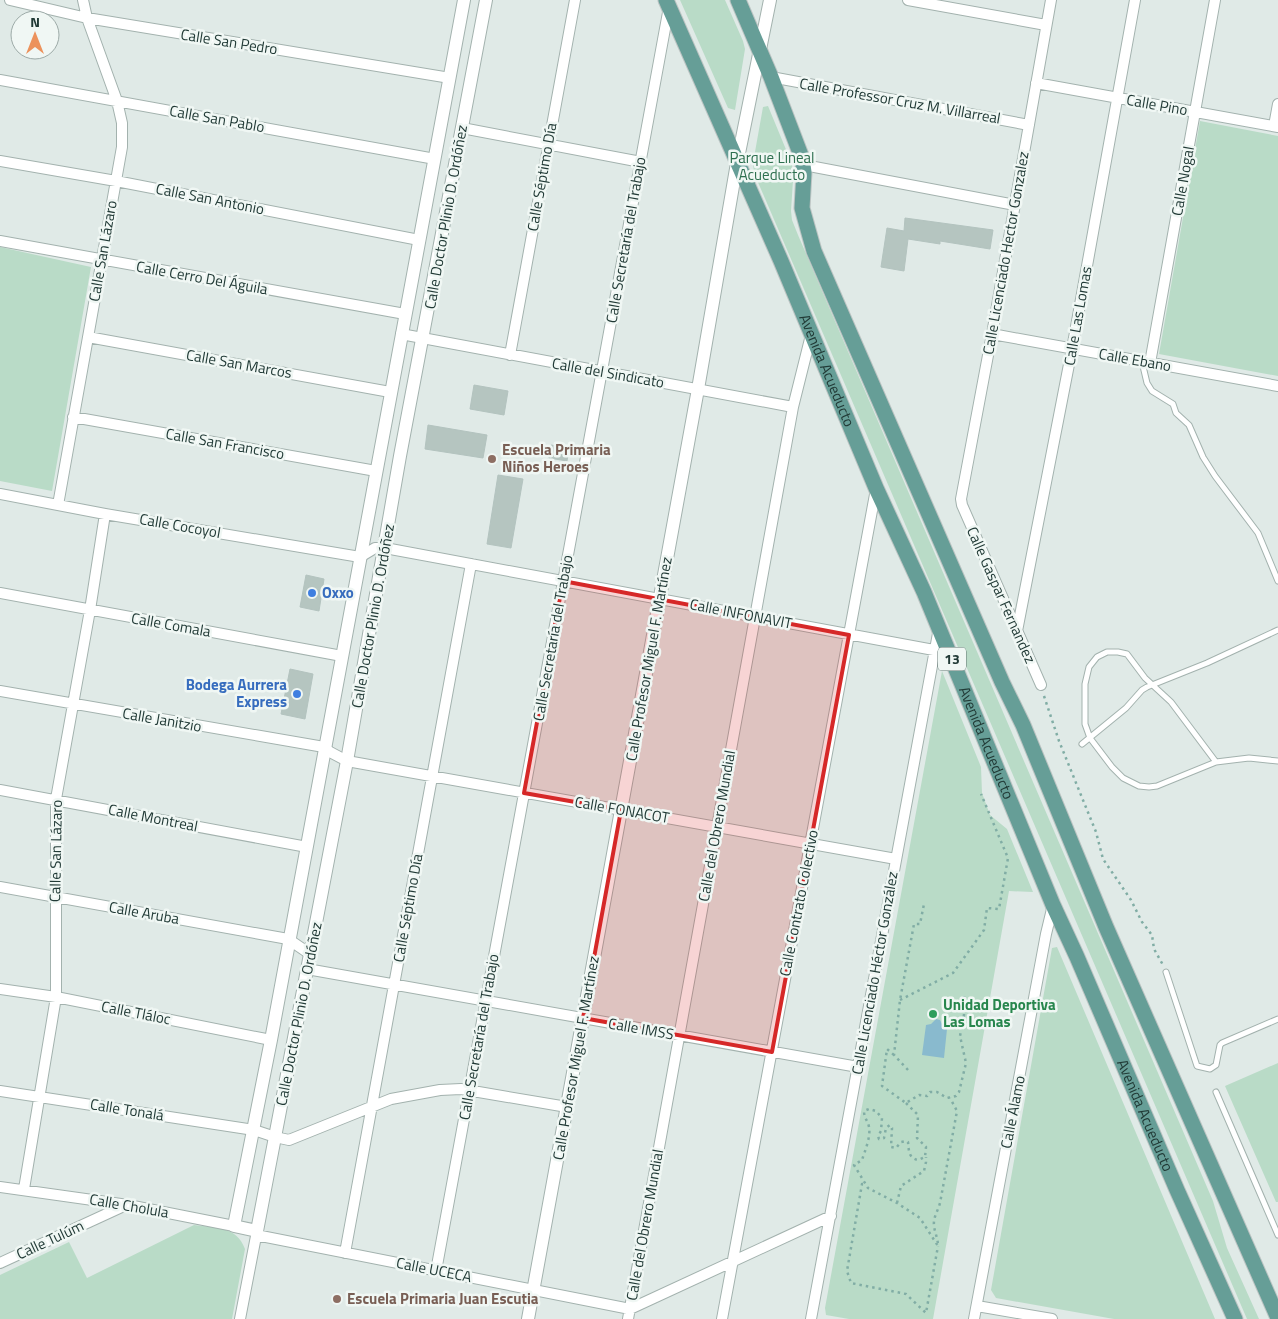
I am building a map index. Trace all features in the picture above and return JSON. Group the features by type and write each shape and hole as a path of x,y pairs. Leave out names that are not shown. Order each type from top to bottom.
{"main road":[{"name":"13","path":"738,0 771,77 804,165 802,208 814,251 1002,682 1023,725 1106,927 1278,1318"},
{"name":"Avenida Acueducto","path":"668,3 781,261 876,488 909,557 939,628 942,652 1235,1319"}],"street":[{"name":"Calle San Pedro","path":"10,0 87,18 450,78"},
{"name":"Calle San Lázaro","path":"58,505 122,147 122,123 117,101 87,18 83,0"},
{"name":"Calle Doctor Plinio D. Ordóñez","path":"234,1226 271,1040 288,940 307,847 324,747 464,0"},
{"name":"Calle Doctor Plinio D. Ordóñez","path":"256,1233 347,761 400,456 486,0"},
{"name":"Calle Séptimo Día","path":"510,355 575,0"},
{"name":"Calle Profesor Miguel F. Martínez","path":"528,1319 698,389 737,163 770,0"},
{"path":"908,0 1046,25"},
{"name":"Calle Licenciado Hector Gonzalez","path":"962,506 962,493 1051,0"},
{"name":"Calle Las Lomas","path":"1017,631 1072,349 1135,0"},
{"name":"Calle Nogal","path":"1146,362 1216,0"},
{"name":"Calle Secretaría del Trabajo","path":"436,1271 668,3"},
{"name":"Calle Professor Cruz M. Villarreal","path":"771,77 1029,125"},
{"name":"Calle San Pablo","path":"0,80 435,159"},
{"name":"Calle Pino","path":"1036,83 1276,127"},
{"path":"1276,127 1278,104"},
{"path":"462,128 640,162"},
{"name":"Calle San Antonio","path":"0,161 116,181 419,240"},
{"path":"804,165 1015,205"},
{"name":"Calle Cerro Del Águila","path":"0,241 405,314"},
{"name":"Calle del Sindicato","path":"402,334 793,407"},
{"name":"Calle Ebano","path":"992,334 1278,386"},
{"name":"Calle del Obrero Mundial","path":"629,1314 793,407 811,335"},
{"name":"Calle San Marcos","path":"88,337 390,392"},
{"name":"Calle San Francisco","path":"74,417 376,471"},
{"path":"379,452 400,456"},
{"name":"Calle Contrato Colectivo","path":"722,1319 876,488"},
{"name":"Calle Cocoyol","path":"0,494 105,514 360,557"},
{"name":"Calle Gaspar Fernandez","path":"962,506 1040,685"},
{"name":"Calle San Lázaro","path":"24,1189 56,997 56,799 105,514"},
{"path":"360,557 375,548 385,548"},
{"name":"Calle INFONAVIT","path":"385,548 942,652"},
{"name":"Calle Séptimo Día","path":"345,1253 471,564"},
{"name":"Calle Comala","path":"0,593 342,656"},
{"name":"Calle Licenciado Héctor González","path":"811,1319 896,859 942,652"},
{"name":"Calle Janitzio","path":"0,691 72,705 324,747"},
{"path":"324,747 347,761"},
{"name":"Calle FONACOT","path":"347,761 896,859"},
{"name":"Calle Montreal","path":"0,790 307,847"},
{"name":"Calle Aruba","path":"0,887 288,940"},
{"name":"Calle Álamo","path":"974,1319 1046,934 1053,906"},
{"path":"288,940 310,954"},
{"name":"Calle IMSS","path":"307,969 858,1067"},
{"name":"Calle Tláloc","path":"0,989 56,997 271,1040"},
{"name":"Calle Tonalá","path":"0,1091 254,1130 275,1137 294,1140 372,1106 390,1100 440,1090 470,1090 567,1107"},
{"name":"Calle Cholula","path":"0,1187 128,1205 234,1226 256,1233"},
{"name":"Calle Tulúm","path":"0,1263 128,1205"},
{"path":"629,1314 733,1260 830,1216"},
{"path":"240,1319 256,1233"},
{"name":"Calle UCECA","path":"256,1233 345,1253 533,1290 629,1314"},
{"path":"977,1306 1052,1319"}],"lane":[{"path":"1146,362 1147,383 1152,391 1173,404 1176,413 1189,425 1203,457 1258,533 1278,581"},
{"path":"1082,744 1126,708 1142,690 1207,663 1278,630"},
{"path":"1216,762 1171,702 1152,685 1126,654 1107,652 1097,658 1089,667 1085,684 1085,724 1090,738 1112,767 1124,778 1139,786 1149,788 1166,784 1216,762 1249,758 1278,761"},
{"path":"1166,972 1193,1057 1197,1066 1201,1068 1210,1070 1216,1066 1222,1043 1278,1018"},
{"path":"1216,1092 1278,1235"}],"path":[{"path":"1040,685 1058,741 1096,832 1103,860 1131,900 1142,922 1152,935 1154,949 1166,972"},
{"path":"900,1000 953,974 984,930 987,908 999,909 1008,858 981,794"},
{"path":"894,1055 900,1000 914,924 920,924 924,904"},
{"path":"906,1103 919,1095 927,1096 930,1092 937,1092 942,1097 950,1098 958,1092 966,1063 960,1036 964,1015 964,996"},
{"path":"897,1203 901,1186 924,1171 926,1147 917,1138 918,1115 906,1103 882,1086 887,1049 908,1070"},
{"path":"864,1184 862,1184 846,1271 851,1283 906,1294 926,1313 938,1246 934,1217 940,1203 957,1111 950,1098"},
{"path":"926,1155 921,1159 914,1159 909,1154 908,1142 906,1141 901,1142 896,1148 891,1147 892,1128 890,1125 886,1128 884,1138 879,1139 882,1118 876,1111 866,1109 864,1115 869,1125 869,1130 866,1145 862,1160 854,1165 868,1188 920,1218 938,1246"}],"highlighted area":[{"path":"563,581 849,635 772,1052 583,1018 621,810 524,793"}],"green space":[{"name":"Parque Lineal Acueducto","path":"680,0 725,0 745,49 735,110 728,108"},
{"name":"Parque Lineal Acueducto","path":"768,106 792,164 791,211 792,220 798,235 1213,1201 1227,1248 1259,1319 1247,1319 754,173 753,163 763,107"},
{"path":"1200,121 1278,136 1278,376 1159,354"},
{"path":"0,247 91,267 52,491 0,481"},
{"name":"Unidad Deportiva Las Lomas","path":"942,671 981,767 982,793 990,815 1007,829 1033,892 1009,891 933,1319 849,1319 826,1315 825,1308"},
{"path":"1057,947 1215,1319 1114,1319 996,1298 991,1290 1052,948"},
{"path":"1278,1063 1278,1202 1276,1202 1225,1086"},
{"path":"194,1225 231,1232 237,1236 245,1249 232,1319 0,1319 0,1275 69,1242 87,1278"}],"water":[{"path":"936,1019 940,1020 947,1029 944,1058 922,1055 926,1025 931,1024"}],"building":[{"path":"905,218 993,230 990,249 940,241 940,244 908,239 904,271 881,267 887,228 904,231"},
{"path":"474,385 508,391 504,415 470,409"},
{"path":"428,425 487,435 483,458 425,449"},
{"path":"551,445 569,448 567,461 549,458"},
{"path":"498,475 523,479 511,548 487,544"},
{"name":"Oxxo","path":"306,575 324,579 319,611 300,607"},
{"name":"Bodega Aurrera Express","path":"290,669 313,674 305,719 281,714"}],"place":[{"name":"Escuela Primaria Niños Heroes","path":"492,459"},
{"name":"Oxxo","path":"312,593"},
{"name":"Bodega Aurrera Express","path":"297,694"},
{"name":"Unidad Deportiva Las Lomas","path":"933,1014"},
{"name":"Escuela Primaria Juan Escutia","path":"337,1299"}]}
